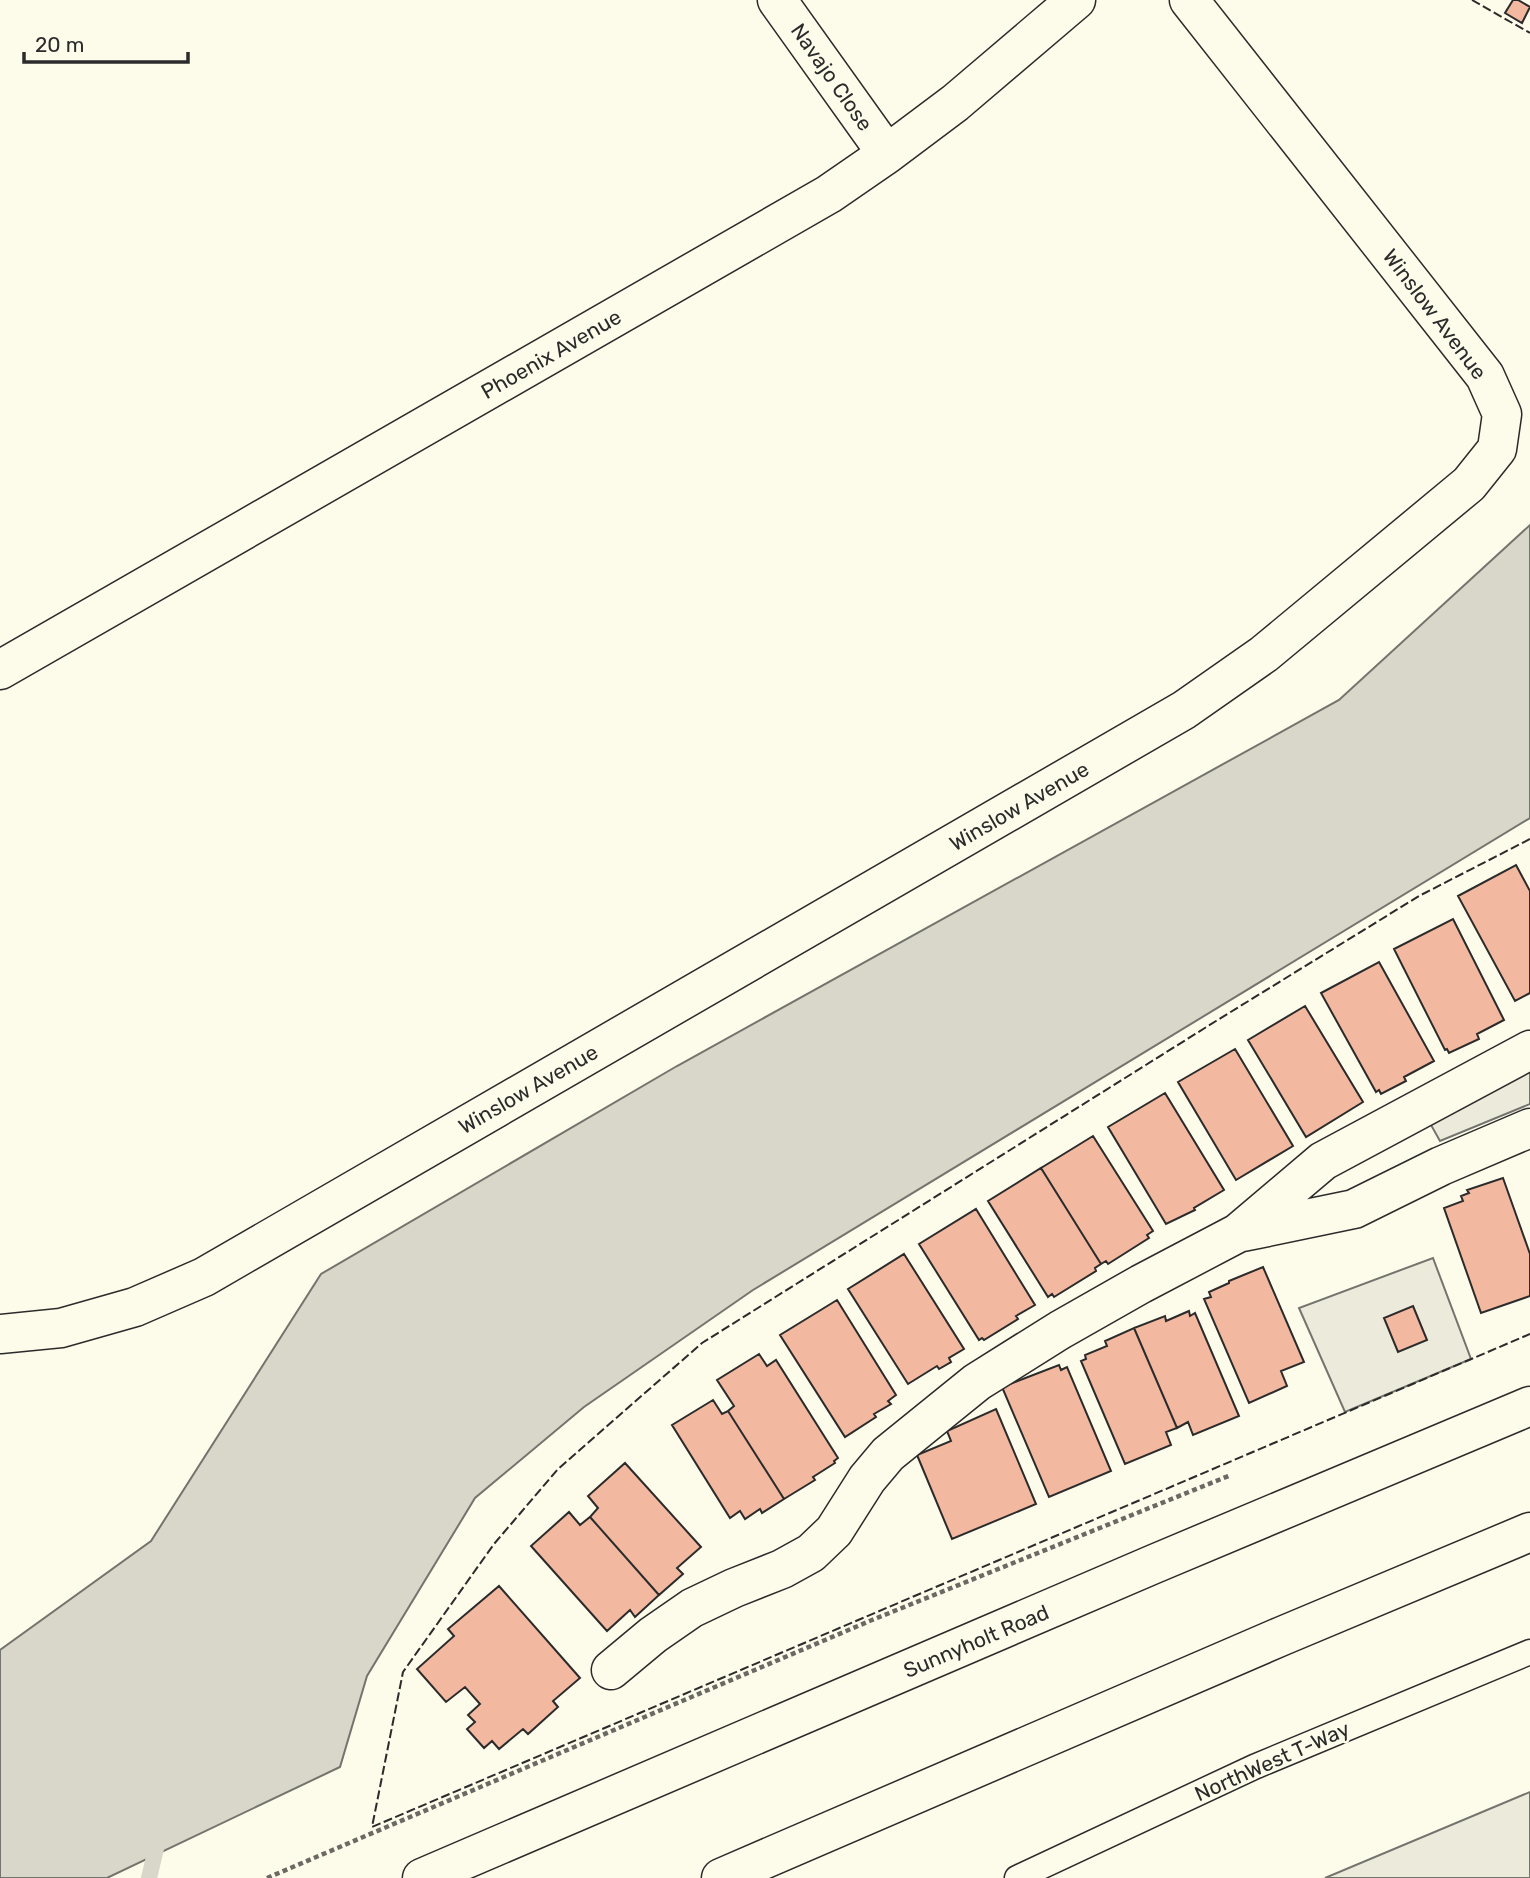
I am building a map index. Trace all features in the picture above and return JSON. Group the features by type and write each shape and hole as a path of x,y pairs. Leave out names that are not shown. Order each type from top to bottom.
{"street":[{"name":"Navajo Close","path":"777,0 887,155"},
{"name":"Phoenix Avenue","path":"0,670 828,194 887,155 955,103 1076,0"},
{"name":"Winslow Avenue","path":"0,1334 61,1328 135,1307 204,1277 1185,710 1264,654 1469,484 1497,449 1502,414 1485,376 1189,0"},
{"path":"611,1670 653,1635 692,1608 782,1569 811,1553 834,1531 867,1479 888,1454 977,1382 1140,1284 1238,1233 1322,1161 1530,1050"},
{"path":"1238,1233 1354,1209 1441,1167 1530,1129"},
{"name":"Sunnyholt Road","path":"422,1878 1167,1558 1530,1406"},
{"path":"721,1878 1530,1532"}],"lane":[{"name":"NorthWest T-Way","path":"1017,1878 1254,1767 1530,1652"}],"path":[{"path":"267,1878 872,1620 1233,1474"}],"shaded area":[{"path":"1530,525 1530,818 753,1290 584,1407 475,1498 367,1676 340,1767 107,1878 0,1878 0,1650 151,1541 321,1274 677,1066 1339,700"},
{"path":"1530,1070 1530,1104 1440,1141 1431,1125"},
{"path":"1433,1258 1471,1359 1345,1412 1299,1308"},
{"path":"1530,1792 1530,1878 1325,1878"}],"building":[{"path":"1513,0 1530,7 1522,23 1505,13"},
{"path":"1516,865 1530,891 1530,993 1515,1001 1458,896"},
{"path":"1453,919 1504,1020 1477,1034 1479,1039 1449,1053 1445,1050 1394,949"},
{"path":"1379,962 1434,1061 1404,1077 1406,1081 1381,1094 1379,1090 1376,1092 1321,993"},
{"path":"1305,1006 1363,1102 1306,1137 1248,1040"},
{"path":"1235,1049 1293,1146 1236,1180 1178,1082"},
{"path":"1165,1093 1224,1190 1194,1208 1195,1210 1166,1224 1108,1127"},
{"path":"1093,1136 1153,1231 1147,1235 1149,1238 1108,1264 1106,1261 1101,1264 1041,1168"},
{"path":"1041,1168 1101,1264 1095,1268 1096,1271 1054,1297 1052,1294 1048,1297 988,1201"},
{"path":"1503,1178 1530,1254 1530,1296 1481,1313 1444,1208 1463,1201 1461,1196 1469,1193 1467,1190"},
{"path":"976,1209 1035,1305 984,1340 979,1340 919,1244"},
{"path":"904,1254 964,1349 949,1358 951,1362 939,1369 937,1366 908,1384 848,1289"},
{"path":"1263,1267 1304,1362 1281,1371 1287,1386 1249,1403 1204,1299 1211,1297 1209,1292 1229,1281"},
{"path":"837,1300 896,1395 888,1401 891,1404 874,1414 876,1417 845,1437 780,1335"},
{"path":"1413,1306 1427,1340 1398,1352 1384,1318"},
{"path":"1189,1311 1190,1316 1195,1313 1239,1416 1193,1435 1188,1422 1177,1428 1134,1328 1165,1316 1166,1321"},
{"path":"1134,1328 1177,1428 1166,1432 1171,1445 1125,1464 1081,1361 1086,1359 1085,1355 1107,1346 1105,1341"},
{"path":"759,1354 767,1366 776,1360 838,1458 835,1463 813,1477 815,1480 784,1499 728,1411 734,1406 717,1380"},
{"path":"1059,1365 1061,1370 1067,1367 1111,1471 1049,1497 1002,1387"},
{"path":"713,1400 722,1414 728,1411 784,1499 762,1513 760,1509 745,1519 740,1511 730,1518 672,1425"},
{"path":"996,1409 1036,1504 952,1539 917,1455 951,1441 947,1431"},
{"path":"625,1463 701,1547 677,1568 683,1574 659,1595 590,1517 598,1508 588,1496"},
{"path":"569,1512 580,1525 590,1517 659,1595 635,1617 630,1610 607,1631 531,1546"},
{"path":"499,1586 580,1678 553,1701 558,1707 528,1734 523,1729 499,1749 492,1741 484,1748 467,1729 475,1722 468,1715 480,1704 465,1687 446,1702 417,1669 454,1636 448,1629"}],"waterway":[{"path":"149,1878 159,1836"}],"fence":[{"path":"1472,0 1530,33"},
{"path":"1530,839 1419,896 702,1343 558,1469 494,1544 403,1672 372,1827 1530,1334"}]}
